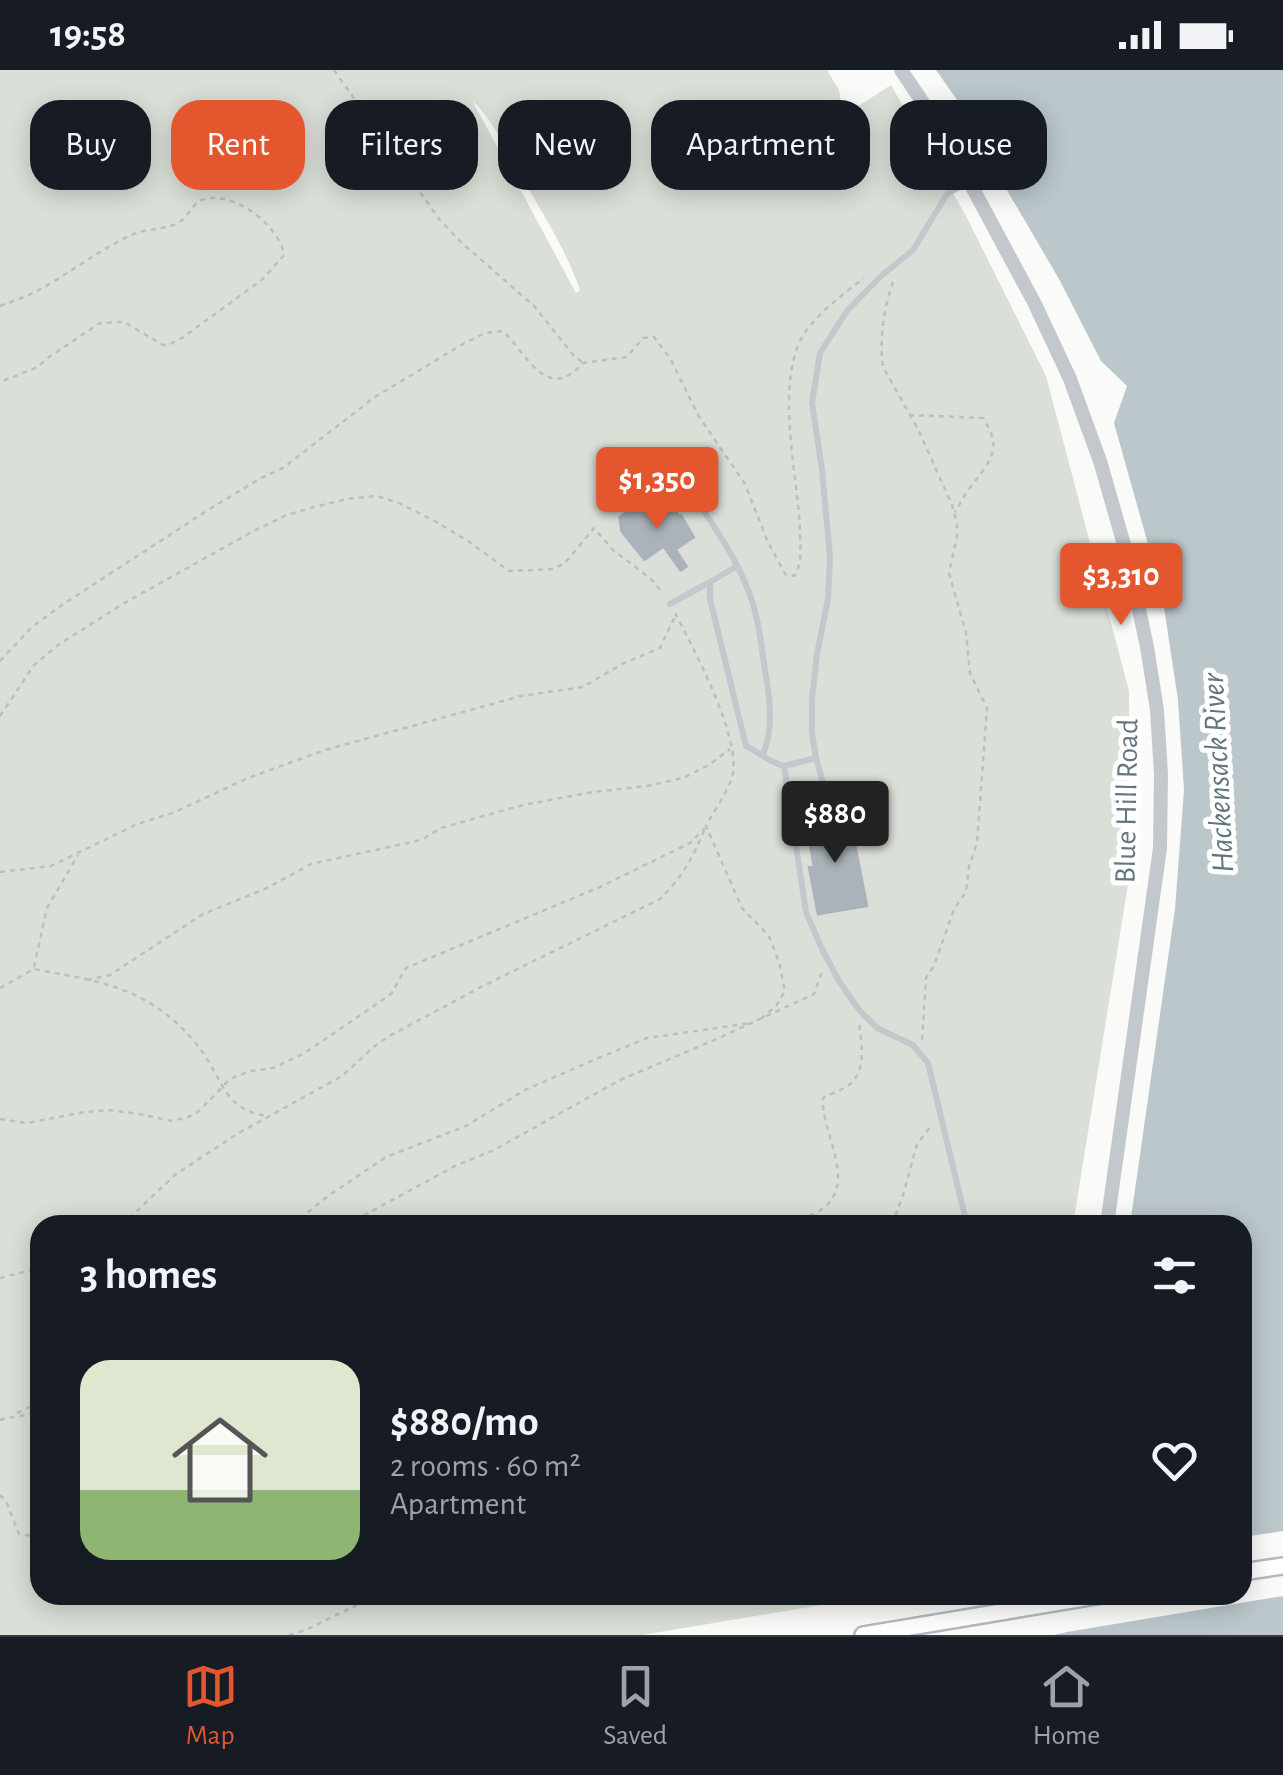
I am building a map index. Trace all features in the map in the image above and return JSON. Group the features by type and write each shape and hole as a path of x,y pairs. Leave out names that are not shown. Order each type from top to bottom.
{"main road":[{"path":"1252,1571 1283,1566"},
{"path":"863,1635 1041,1605"}],"street":[{"name":"Blue Hill Road","path":"901,70 921,100"},
{"name":"Blue Hill Road","path":"974,190 1035,304 1070,380 1100,461 1129,562 1156,710 1161,774 1160,848 1108,1215"}],"lane":[{"path":"831,812 812,734 812,698 828,598 830,558 812,403 820,353 847,311 913,250 947,194 954,190"},
{"path":"675,467 748,589 768,688 770,737 763,754"},
{"path":"670,604 737,566"},
{"path":"710,582 710,599 746,746 784,766 816,758"},
{"path":"784,766 806,912 839,981 859,1010 877,1028 913,1046 928,1063 964,1215"}],"path":[{"path":"334,70 438,219 534,306 583,363"},
{"path":"0,306 29,295 98,251 139,232 180,222 200,201 214,198 254,211 283,246 284,255 263,280 170,344 162,345 124,322 100,323 38,367 0,382"},
{"path":"0,661 32,627 208,510 283,468 376,397 463,344 485,333 503,331 544,377 556,379 576,371 583,363 627,357 643,338 654,337 671,360 698,415 745,484 785,574 794,576 799,570 800,551 789,397 795,360 803,335 818,316 872,272"},
{"path":"893,281 885,316 883,367 935,463 954,513 957,536 949,573 962,614 970,673 987,708 977,843 966,892 954,909 926,978 922,1043 925,1060"},
{"path":"909,415 982,418 989,427 994,448 989,465 954,513"},
{"path":"0,716 34,665 88,626 284,516 347,499 376,496 433,520 509,571 553,570 565,563 594,528 613,550 652,579 670,604 711,684 731,747 733,776 690,864 660,899 391,1035 342,1076 176,1174 133,1215"},
{"path":"0,872 51,866 135,824 175,812 248,778 325,750 521,696 583,686 660,648 676,614"},
{"path":"87,980 110,975 203,914 266,889 311,864 421,840 441,828 523,805 683,778 709,766 731,747"},
{"path":"706,826 742,908 768,936 780,962 784,991 776,1006 762,1018"},
{"path":"0,1119 27,1124 108,1110 171,1121 199,1111 230,1078 273,1068 303,1054 391,994 406,968 420,960 600,886 690,843 706,826"},
{"path":"34,968 47,908 80,852"},
{"path":"0,988 34,968 119,987 154,1006 183,1029 222,1087 246,1113 269,1116"},
{"path":"364,1215 455,1166 494,1150 620,1080 814,994 822,970"},
{"path":"808,1215 816,1214 832,1201 839,1182 822,1109 823,1098 851,1085 860,1069 863,1046 859,1019"},
{"path":"304,1215 386,1156 466,1126 525,1090 590,1062 647,1038 754,1022"},
{"path":"896,1215 917,1144 938,1117"},
{"path":"0,1278 30,1270"},
{"path":"0,1420 30,1407"},
{"path":"16,1414 30,1415"},
{"path":"0,1495 19,1534 30,1536"},
{"path":"288,1635 357,1605"}],"shaded area":[{"path":"0,70 827,70 841,100 651,100 651,190 870,190 868,100 891,85 900,100 890,100 890,190 951,190 966,216 1046,376 1129,691 1130,872 1075,1215 30,1215 30,1605 821,1605 642,1635 0,1635","holes":["325,100 478,100 478,107 498,135 498,100 631,100 631,190 529,190 580,290 576,293 520,190 498,190 498,148 478,111 478,190 325,190"]}],"water":[{"name":"Hackensack River","path":"936,70 1283,70 1283,1531 1252,1536 1252,1215 1131,1215 1175,909 1184,790 1178,700 1162,594 1114,423 1127,386 1101,361 1007,190 1047,190 1047,100 957,100"},
{"path":"1283,1596 1283,1635 1054,1635 1229,1605 1252,1605 1252,1601"}],"building":[{"path":"668,496 697,538 679,550 690,567 680,574 663,550 644,563 619,532 617,516 641,499 649,510"},
{"path":"823,810 825,822 852,816 870,908 816,917 806,865 811,865 804,824 810,823 808,813"}]}
